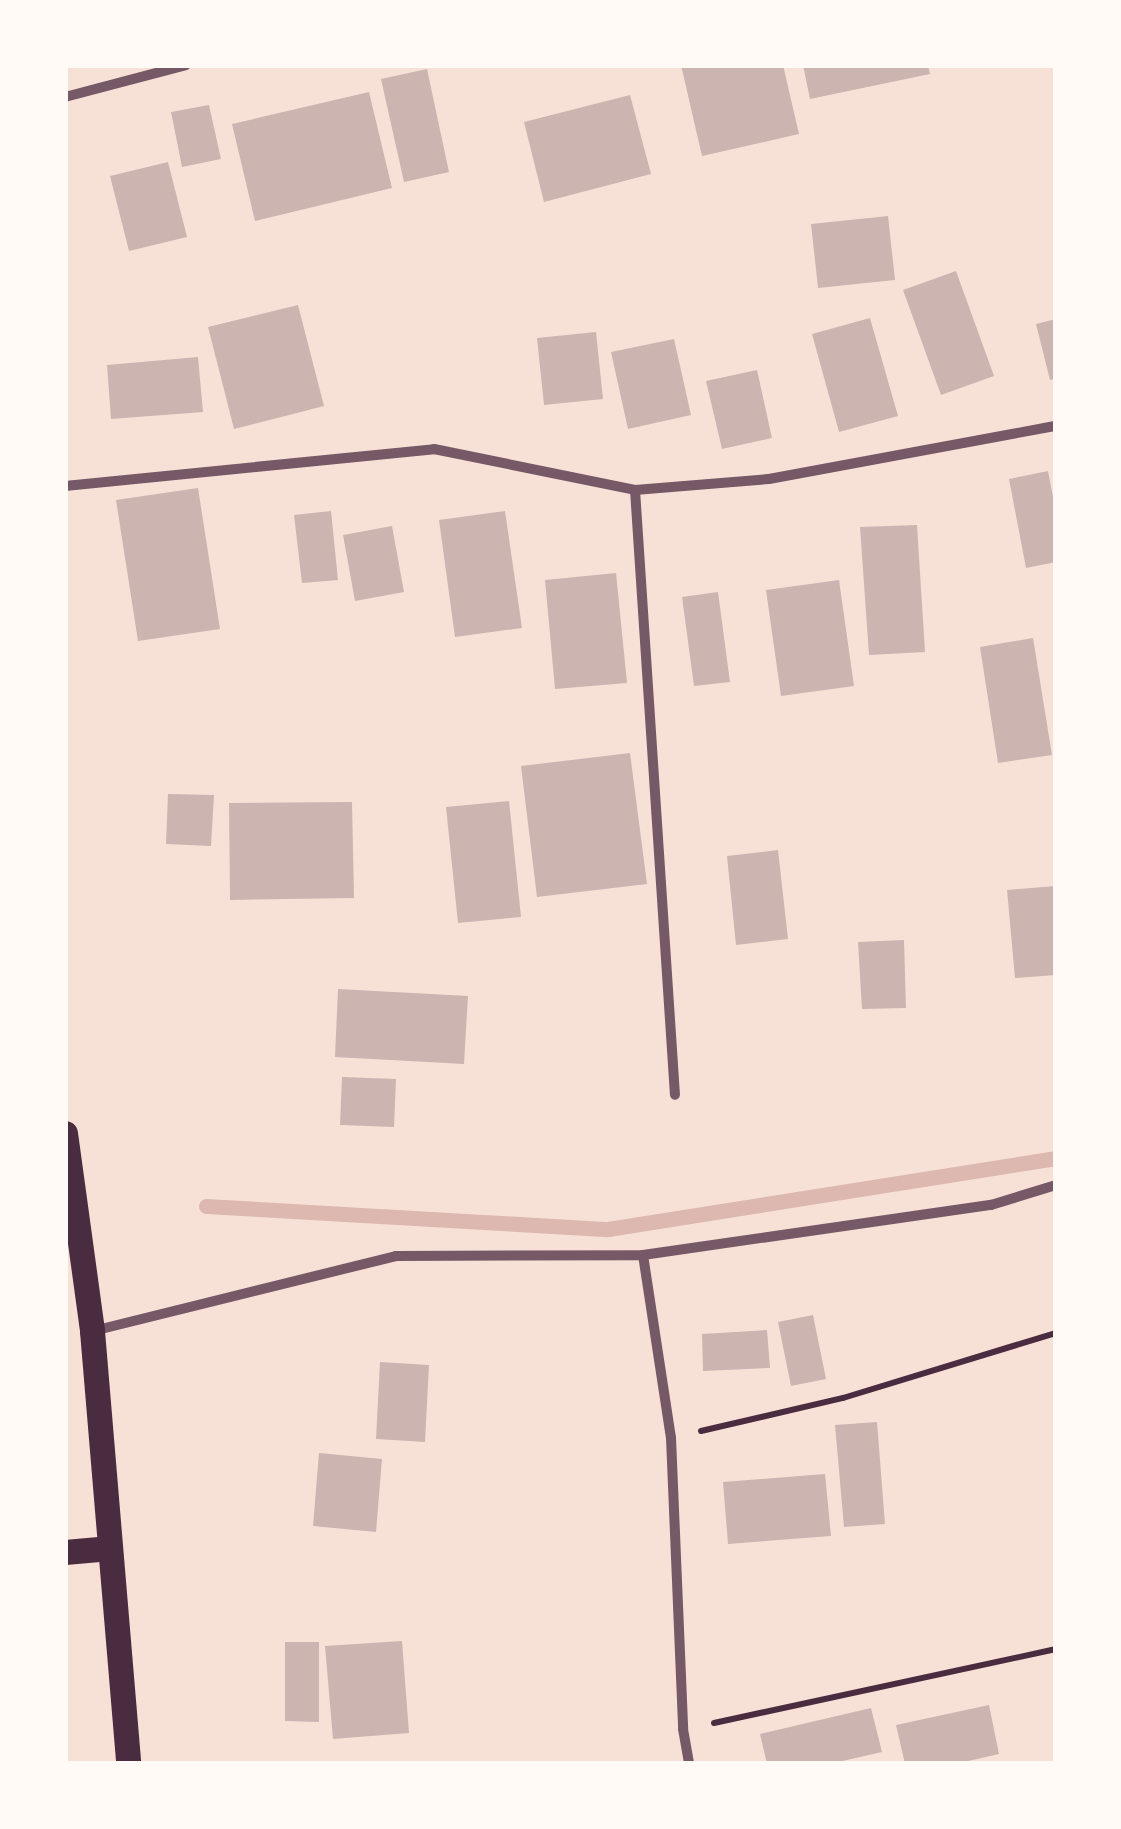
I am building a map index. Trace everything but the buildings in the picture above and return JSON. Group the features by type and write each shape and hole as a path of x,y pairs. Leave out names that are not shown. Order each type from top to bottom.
{"main road":[{"path":"65,1133 92,1331 128,1764"},
{"path":"65,1552 110,1548"}],"street":[{"path":"65,96 186,65"},
{"path":"65,486 434,449 635,490 769,479 1056,426"},
{"path":"635,490 675,1096"},
{"path":"92,1331 396,1256 642,1255 991,1205 1056,1185"},
{"path":"642,1255 671,1438 683,1729 690,1764"}],"path":[{"path":"671,1438 843,1398 1056,1334"},
{"path":"683,1729 1056,1648"}],"waterway":[{"path":"206,1206 608,1229 1056,1158"}]}
